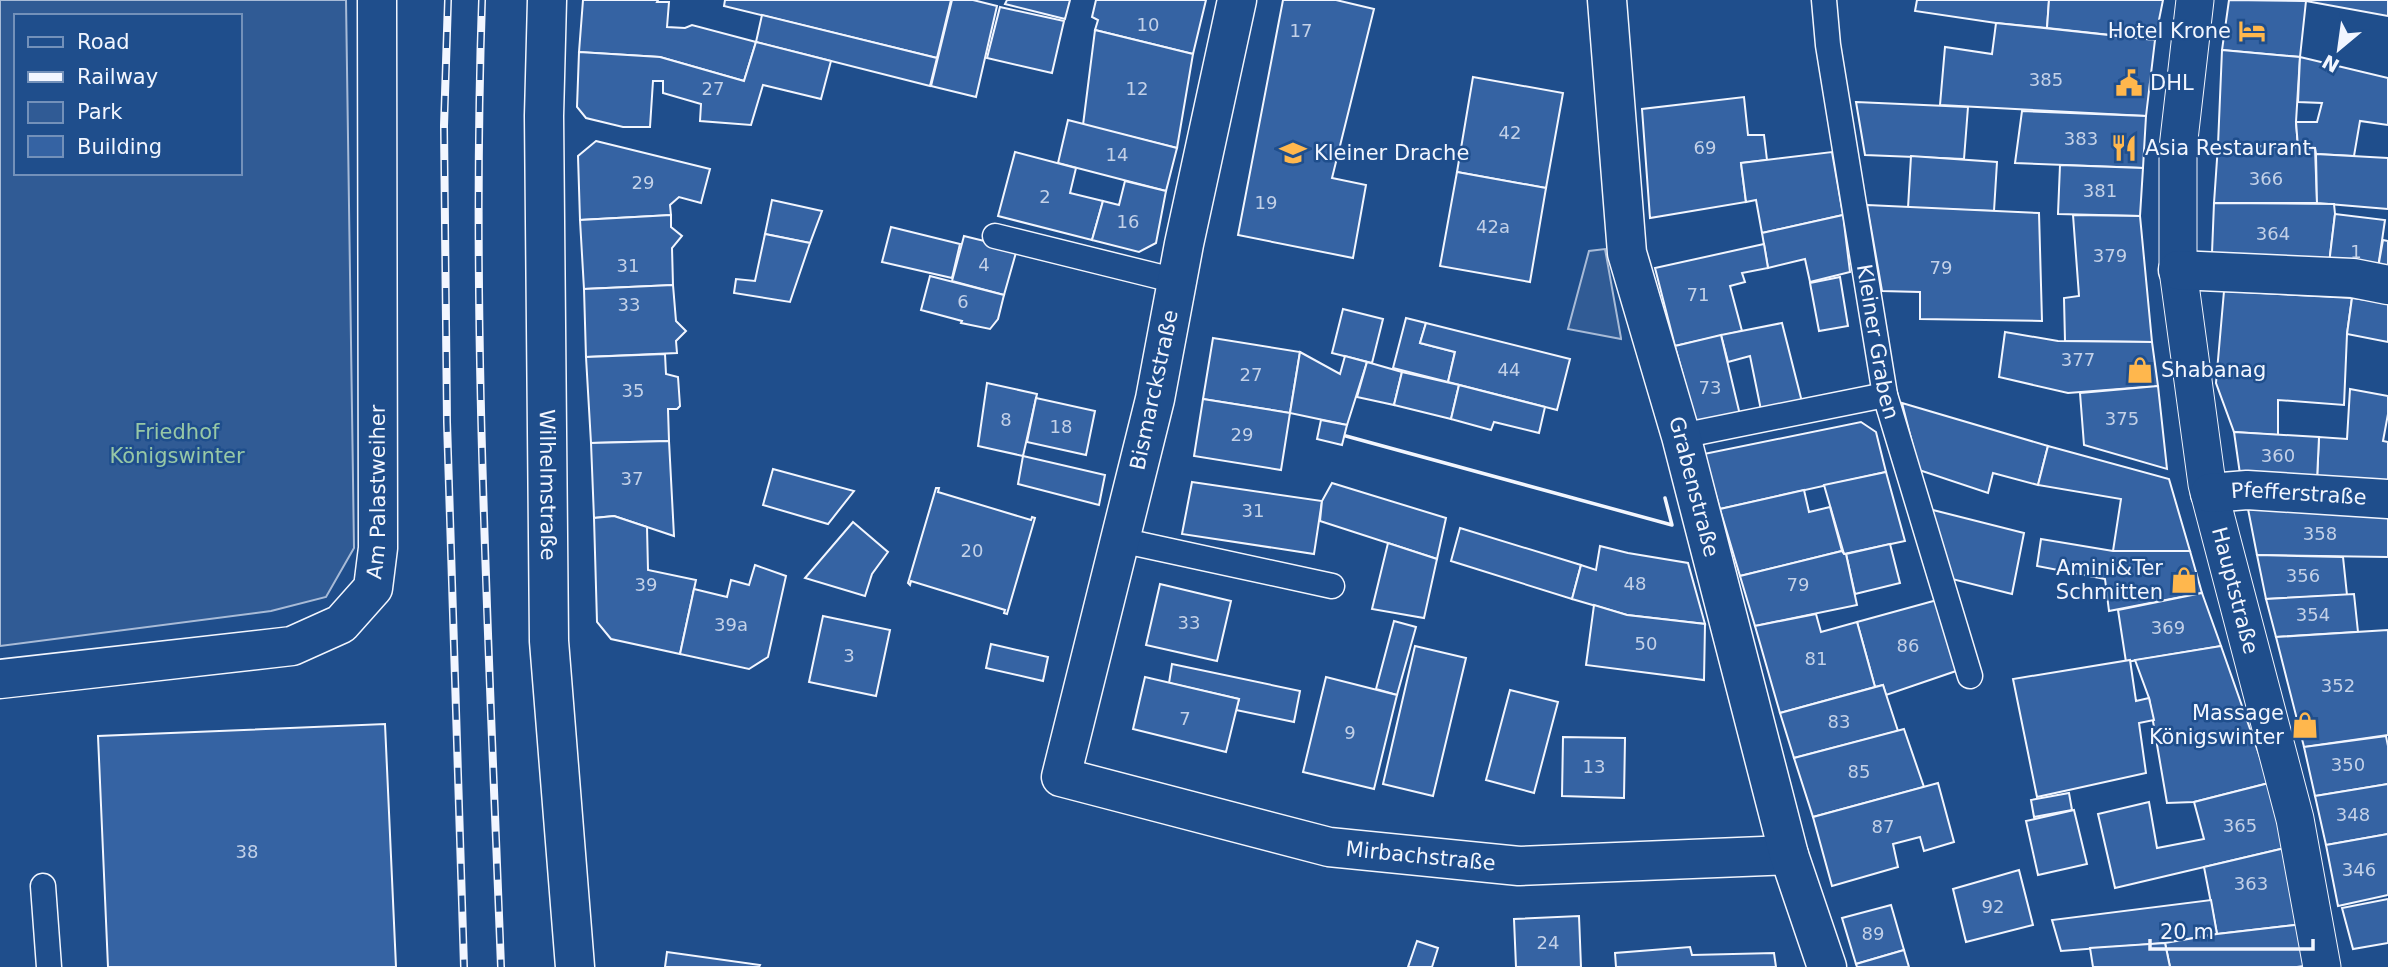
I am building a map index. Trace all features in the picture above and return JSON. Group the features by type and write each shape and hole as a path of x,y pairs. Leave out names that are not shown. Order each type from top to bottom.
{"street":[{"name":"Am Palastweiher","path":"0,679 292,646 341,624 373,588 378,548 377,0"},
{"name":"Wilhelmstraße","path":"547,0 544,116 549,641 575,967"},
{"name":"Bismarckstraße","path":"1060,777 1155,398 1237,0"},
{"name":"Grabenstraße","path":"1607,0 1627,253 1681,436 1789,855 1827,967"},
{"name":"Hauptstraße","path":"2195,0 2178,148 2178,270 2210,493 2295,819 2322,967"},
{"path":"2178,270 2353,278 2388,285"},
{"name":"Pfefferstraße","path":"2210,493 2247,490 2388,499"},
{"name":"Mirbachstraße","path":"1060,777 1329,847 1519,866 1789,855"}],"lane":[{"name":"Kleiner Graben","path":"1824,0 1828,45 1885,395 1970,676"},
{"path":"995,236 1177,281"},
{"path":"1681,436 1885,395"},
{"path":"1120,540 1332,586"},
{"path":"43,886 49,967"}],"green space":[{"name":"Friedhof Königswinter","path":"0,0 346,0 354,548 326,597 271,611 0,646"},
{"path":"1605,249 1621,339 1568,329 1589,251"}],"building":[{"path":"583,0 669,2 667,27 685,28 692,25 756,42 744,81 660,57 579,52"},
{"path":"725,0 951,0 937,58 724,6"},
{"path":"952,0 973,0 997,6 976,97 931,86"},
{"path":"1007,0 1070,0 1065,19 1005,4"},
{"path":"1096,0 1206,0 1193,54 1095,30 1098,20 1092,17"},
{"path":"1283,0 1336,0 1374,9 1332,178 1366,185 1353,258 1238,235"},
{"path":"1917,0 2049,0 2047,28 1915,11"},
{"path":"2049,0 2163,0 2155,40 2047,28"},
{"path":"2229,0 2306,1 2300,57 2222,50"},
{"path":"2296,0 2388,0 2388,16 2306,1"},
{"path":"1000,7 1064,21 1052,73 987,58"},
{"path":"762,15 937,58 930,86 756,42"},
{"path":"1996,23 2155,40 2146,116 1940,105 1945,47 1992,54"},
{"path":"1095,30 1193,54 1177,148 1083,125"},
{"path":"756,42 831,61 821,99 763,85 751,125 700,121 701,104 663,93 663,81 653,81 650,127 623,127 586,118 577,107 579,52 660,57 744,81"},
{"path":"2222,50 2300,57 2296,122 2298,147 2218,145"},
{"path":"2300,57 2388,78 2388,125 2360,121 2354,156 2316,154 2315,148 2298,147 2296,122 2317,122 2322,103 2298,102"},
{"path":"1473,77 1563,93 1546,188 1457,172"},
{"path":"1744,97 1748,135 1764,135 1767,160 1741,163 1746,202 1650,218 1642,109"},
{"path":"1856,102 1968,107 1964,159 1865,155"},
{"path":"2022,111 2146,116 2143,168 2015,163"},
{"path":"1068,120 1177,148 1166,191 1058,163"},
{"path":"596,141 710,169 701,203 679,197 670,205 671,215 580,220 578,156"},
{"path":"2218,145 2315,148 2317,203 2214,203"},
{"path":"1015,152 1076,168 1070,193 1103,201 1092,240 998,216"},
{"path":"1832,152 1843,215 1762,233 1756,200 1746,202 1741,163"},
{"path":"2316,154 2388,158 2388,209 2317,203"},
{"path":"1911,156 1997,162 1994,211 1908,208"},
{"path":"2060,165 2143,168 2140,216 2058,214"},
{"path":"1457,172 1546,188 1530,282 1440,266"},
{"path":"1125,181 1166,191 1156,243 1139,252 1092,240 1103,201 1119,205"},
{"path":"772,200 822,211 810,243 765,234"},
{"path":"2214,203 2334,204 2329,264 2212,253"},
{"path":"1867,205 2039,213 2042,321 1920,319 1920,292 1882,291"},
{"path":"2335,214 2385,220 2378,268 2329,264"},
{"path":"671,215 671,227 682,236 672,248 673,285 584,289 580,220"},
{"path":"1843,215 1850,272 1810,282 1805,259 1768,268 1762,233"},
{"path":"2073,215 2140,216 2152,342 2065,341 2064,298 2079,296"},
{"path":"891,227 960,244 952,278 882,262"},
{"path":"765,234 810,243 790,302 734,293 736,279 755,281"},
{"path":"964,236 1017,249 1004,295 952,281"},
{"path":"2383,240 2388,241 2388,270 2378,268"},
{"path":"1764,244 1768,268 1742,273 1745,282 1730,286 1742,331 1675,346 1655,268"},
{"path":"930,276 1004,295 998,319 990,329 921,310"},
{"path":"1840,277 1848,326 1819,331 1810,283"},
{"path":"673,285 676,321 686,331 676,341 677,353 586,357 584,289"},
{"path":"2224,291 2352,298 2347,334 2344,405 2278,400 2278,435 2234,432 2216,383"},
{"path":"2352,298 2388,303 2388,342 2347,334"},
{"path":"1343,309 1383,319 1372,363 1332,353"},
{"path":"1406,318 1426,323 1420,343 1455,352 1448,382 1393,368"},
{"path":"1426,323 1570,359 1557,410 1448,382 1455,352 1420,343"},
{"path":"1782,323 1802,402 1761,410 1750,356 1728,362 1721,335"},
{"path":"2005,332 2058,341 2152,342 2158,386 2068,393 1999,377"},
{"path":"1721,335 1740,415 1696,423 1675,346"},
{"path":"1213,338 1300,352 1290,413 1203,399"},
{"path":"1300,352 1340,374 1345,356 1367,362 1347,425 1290,413"},
{"path":"665,354 666,374 678,377 680,406 677,409 668,409 669,441 591,443 586,357"},
{"path":"1367,362 1402,372 1394,405 1357,397"},
{"path":"1402,372 1459,385 1451,419 1394,405"},
{"path":"987,383 1037,394 1023,456 978,446"},
{"path":"1459,385 1545,407 1539,433 1494,422 1491,430 1451,419"},
{"path":"2158,386 2167,469 2084,445 2080,393"},
{"path":"2350,389 2388,396 2383,441 2388,442 2388,485 2317,480 2319,437 2347,439"},
{"path":"1036,398 1095,411 1086,455 1027,442"},
{"path":"1203,399 1290,413 1281,470 1194,456"},
{"path":"1902,403 2048,446 2038,485 1993,473 1988,493 1919,470"},
{"path":"1321,420 1347,425 1342,445 1317,439"},
{"path":"1861,422 1876,432 1886,472 1720,509 1704,454"},
{"path":"2234,432 2319,437 2317,480 2240,474"},
{"path":"669,441 674,536 614,516 594,518 591,443"},
{"path":"2048,446 2169,479 2190,551 2113,551 2121,499 2038,485"},
{"path":"1023,456 1105,475 1099,505 1018,484"},
{"path":"773,469 854,491 828,524 763,505"},
{"path":"1886,472 1905,541 1844,554 1824,485"},
{"path":"1192,482 1322,501 1314,554 1182,534"},
{"path":"1332,483 1446,518 1437,559 1320,521 1322,501"},
{"path":"936,488 939,488 938,492 1031,520 1032,517 1035,518 1007,614 1004,613 1005,610 911,581 910,585 908,583"},
{"path":"1804,490 1809,512 1830,507 1842,551 1740,576 1720,509"},
{"path":"1929,509 2024,533 2012,594 1948,578"},
{"path":"2248,509 2388,513 2388,557 2257,555"},
{"path":"614,516 647,527 648,570 696,580 680,654 611,639 597,622 594,518"},
{"path":"853,522 888,552 872,574 865,596 805,578"},
{"path":"1460,528 1581,565 1572,599 1451,561"},
{"path":"2041,539 2113,551 2190,551 2202,593 2109,611 2105,579 2037,566"},
{"path":"1388,543 1437,559 1424,618 1372,609"},
{"path":"1890,544 1900,583 1855,594 1846,554"},
{"path":"1600,546 1688,563 1705,624 1627,615 1572,599 1581,565 1596,570"},
{"path":"1842,551 1846,554 1857,605 1755,626 1740,576"},
{"path":"2257,555 2343,557 2347,595 2266,599"},
{"path":"755,565 786,576 768,657 749,669 680,654 694,589 727,597 731,580 749,585"},
{"path":"1160,584 1231,601 1217,661 1146,645"},
{"path":"2202,593 2221,646 2126,662 2118,610"},
{"path":"2354,594 2358,632 2276,637 2266,599"},
{"path":"1937,600 1959,670 1886,695 1883,685 1875,687 1857,622"},
{"path":"1594,605 1627,615 1705,624 1704,680 1586,665"},
{"path":"1816,614 1821,632 1857,622 1875,687 1780,713 1755,626"},
{"path":"823,616 890,630 876,696 809,682"},
{"path":"1394,621 1416,627 1397,695 1376,689"},
{"path":"2388,630 2388,735 2304,747 2276,637"},
{"path":"991,644 1048,657 1043,681 986,668"},
{"path":"1415,646 1466,658 1433,796 1383,784"},
{"path":"2221,646 2269,783 2194,802 2167,803 2149,698 2135,660"},
{"path":"2130,660 2136,701 2149,698 2154,720 2139,723 2146,773 2037,797 2013,679"},
{"path":"1172,664 1300,691 1294,722 1236,710 1239,699 1169,683"},
{"path":"1145,677 1239,699 1226,752 1133,729"},
{"path":"1326,677 1397,695 1374,789 1303,772"},
{"path":"1883,685 1898,731 1794,758 1780,713"},
{"path":"1510,690 1558,702 1534,793 1486,780"},
{"path":"385,724 396,967 108,967 98,736"},
{"path":"1904,729 1924,787 1813,817 1794,758"},
{"path":"2386,736 2388,784 2315,796 2304,747"},
{"path":"1563,737 1625,738 1624,798 1562,796"},
{"path":"1938,783 1954,842 1924,851 1920,837 1893,844 1898,867 1832,886 1813,817"},
{"path":"2269,783 2285,848 2115,888 2098,814 2149,802 2157,848 2204,839 2194,802"},
{"path":"2388,784 2388,834 2326,845 2315,796"},
{"path":"2069,793 2072,810 2034,817 2031,800"},
{"path":"2074,810 2087,864 2038,875 2026,821"},
{"path":"2388,834 2388,895 2338,906 2326,845"},
{"path":"2285,848 2304,924 2217,934 2204,867"},
{"path":"2019,870 2033,925 1966,942 1953,889"},
{"path":"2388,899 2388,943 2353,949 2342,908"},
{"path":"2211,900 2217,934 2165,943 2061,951 2052,920"},
{"path":"1891,905 1904,950 1856,964 1842,918"},
{"path":"1579,916 1581,967 1516,967 1514,919"},
{"path":"2304,924 2310,965 2170,967 2165,943"},
{"path":"1417,941 1438,948 1432,967 1408,967"},
{"path":"2165,943 2170,967 2093,967 2090,948"},
{"path":"1690,947 1692,955 1774,953 1776,967 1616,967 1615,953"},
{"path":"1904,950 1909,967 1857,967 1856,964"},
{"path":"667,952 760,965 665,967"}],"railway":[{"path":"448,0 444,126 447,422 464,967"},
{"path":"482,0 479,121 480,363 501,967"}],"wall":[{"path":"1346,436 1672,525 1665,498"}],"place":[{"name":"Hotel Krone","path":"2252,31"},
{"name":"DHL","path":"2129,83"},
{"name":"Asia Restaurant","path":"2124,148"},
{"name":"Kleiner Drache","path":"1293,153"},
{"name":"Shabanag","path":"2140,370"},
{"name":"Amini&Ter Schmitten","path":"2184,580"},
{"name":"Massage Königswinter","path":"2305,725"}]}
